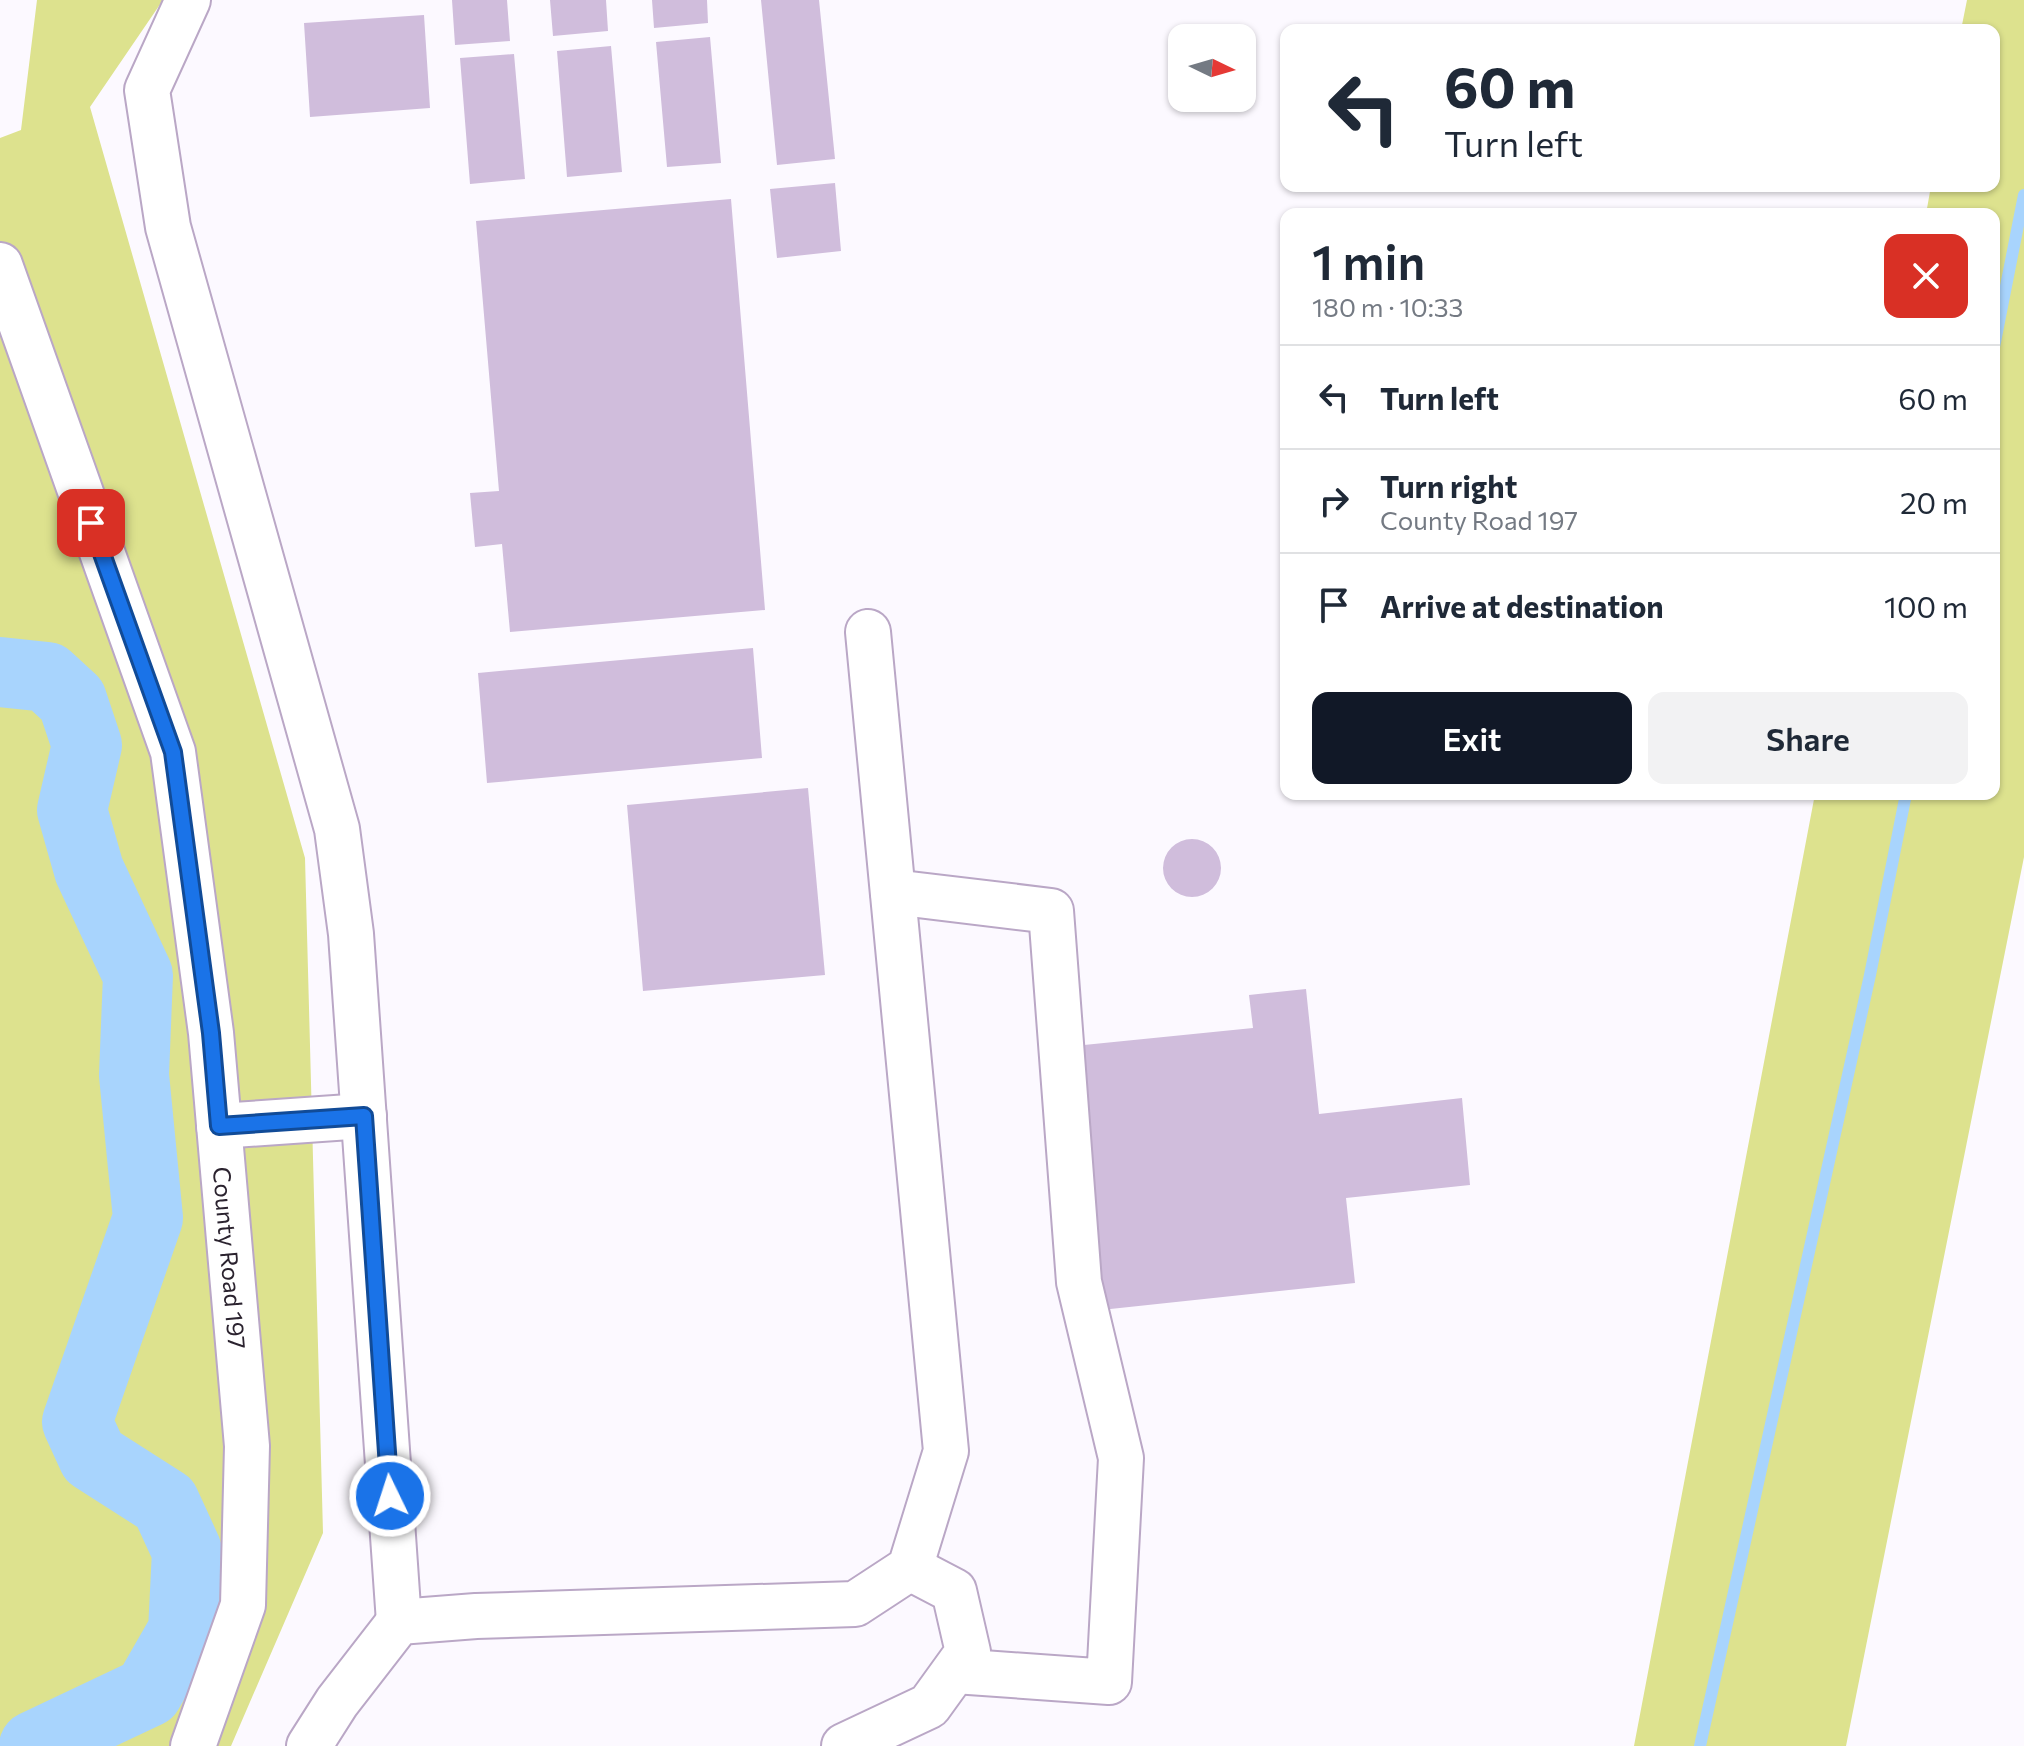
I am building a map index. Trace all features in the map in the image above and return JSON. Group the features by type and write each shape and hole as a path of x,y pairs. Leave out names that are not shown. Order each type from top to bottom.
{"street":[{"path":"188,0 181,8 147,90 168,227 337,829 351,934 364,1116 399,1622 337,1702 309,1746"},
{"name":"County Road 197","path":"0,265 173,752 211,1033 247,1446 243,1605 193,1746"},
{"path":"399,1622 476,1616 855,1604 910,1568 946,1451 868,632"},
{"path":"893,892 1051,911 1079,1282 1121,1458 1109,1682 955,1671"},
{"path":"219,1126 364,1116"},
{"path":"844,1746 929,1706 968,1652 954,1591 910,1568"}],"green space":[{"path":"37,0 163,0 90,107 305,858 323,1533 231,1746 0,1746 0,138 21,130"},
{"path":"1967,0 2024,0 2024,857 1846,1746 1634,1746 1814,800 2000,800 2000,208 1927,208 1930,192 2000,192 2000,24 1962,24"}],"building":[{"path":"452,0 507,0 510,41 455,45"},
{"path":"550,0 606,0 608,31 553,36"},
{"path":"652,0 707,0 708,23 654,28"},
{"path":"761,0 819,0 835,159 777,165"},
{"path":"424,15 430,108 310,117 304,23"},
{"path":"710,37 721,163 667,167 656,42"},
{"path":"611,46 622,172 567,177 557,51"},
{"path":"514,54 525,179 470,184 460,58"},
{"path":"835,183 841,251 777,258 770,189"},
{"path":"731,199 765,610 510,632 502,544 475,547 470,493 499,491 476,221"},
{"path":"753,648 762,758 487,783 478,673"},
{"path":"808,788 825,975 643,991 627,805"},
{"path":"1192,839 1213,847 1221,868 1213,889 1192,897 1171,889 1163,868 1171,847"},
{"path":"1306,989 1319,1114 1462,1098 1470,1185 1346,1198 1355,1283 1101,1310 1074,1046 1253,1028 1249,995"}],"waterway":[{"path":"2000,317 2024,195"},
{"path":"0,672 47,677 72,700 87,745 72,810 89,870 138,975 134,1075 148,1218 77,1422 93,1457 165,1503 187,1551 183,1631 148,1692 34,1746"},
{"path":"1700,1746 1870,975 1905,800"}],"route":[{"path":"91,523 173,752 211,1033 219,1126 364,1116 390,1496"}]}
